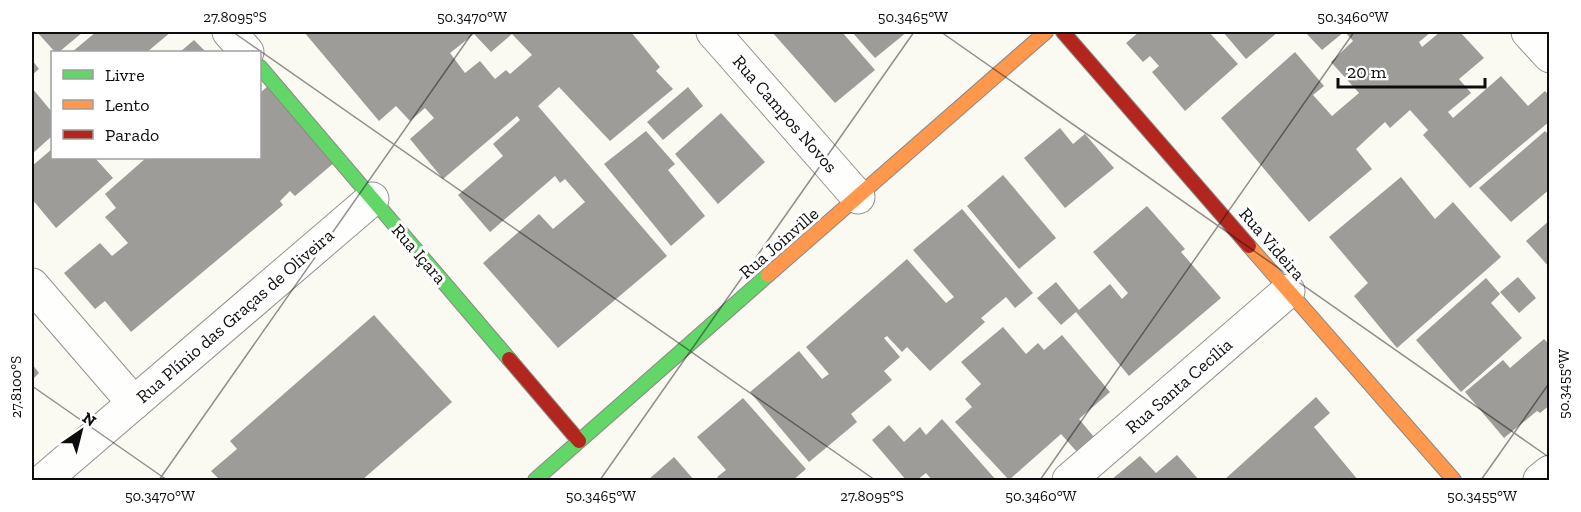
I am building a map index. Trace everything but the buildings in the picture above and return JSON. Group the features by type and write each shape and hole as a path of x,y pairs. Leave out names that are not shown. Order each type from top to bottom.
{"street":[{"path":"229,32 246,51"},
{"name":"Rua Campos Novos","path":"713,32 858,197"},
{"name":"Rua Joinville","path":"536,480 1046,32"},
{"name":"Rua Videira","path":"1063,32 1454,480"},
{"path":"1528,32 1550,56"},
{"name":"Rua Içara","path":"261,68 579,441"},
{"name":"Rua Plínio das Graças de Oliveira","path":"44,480 372,199"},
{"path":"32,285 134,403"},
{"name":"Rua Santa Cecília","path":"1069,480 1288,291"},
{"path":"1540,480 1550,472"}],"traffic: fast":[{"path":"261,68 509,359"},
{"path":"535,480 768,275"}],"traffic: slow":[{"path":"768,275 1046,32"},
{"path":"1249,246 1454,480"}],"traffic: jam":[{"path":"1063,32 1249,246"},
{"path":"509,359 579,441"}]}
